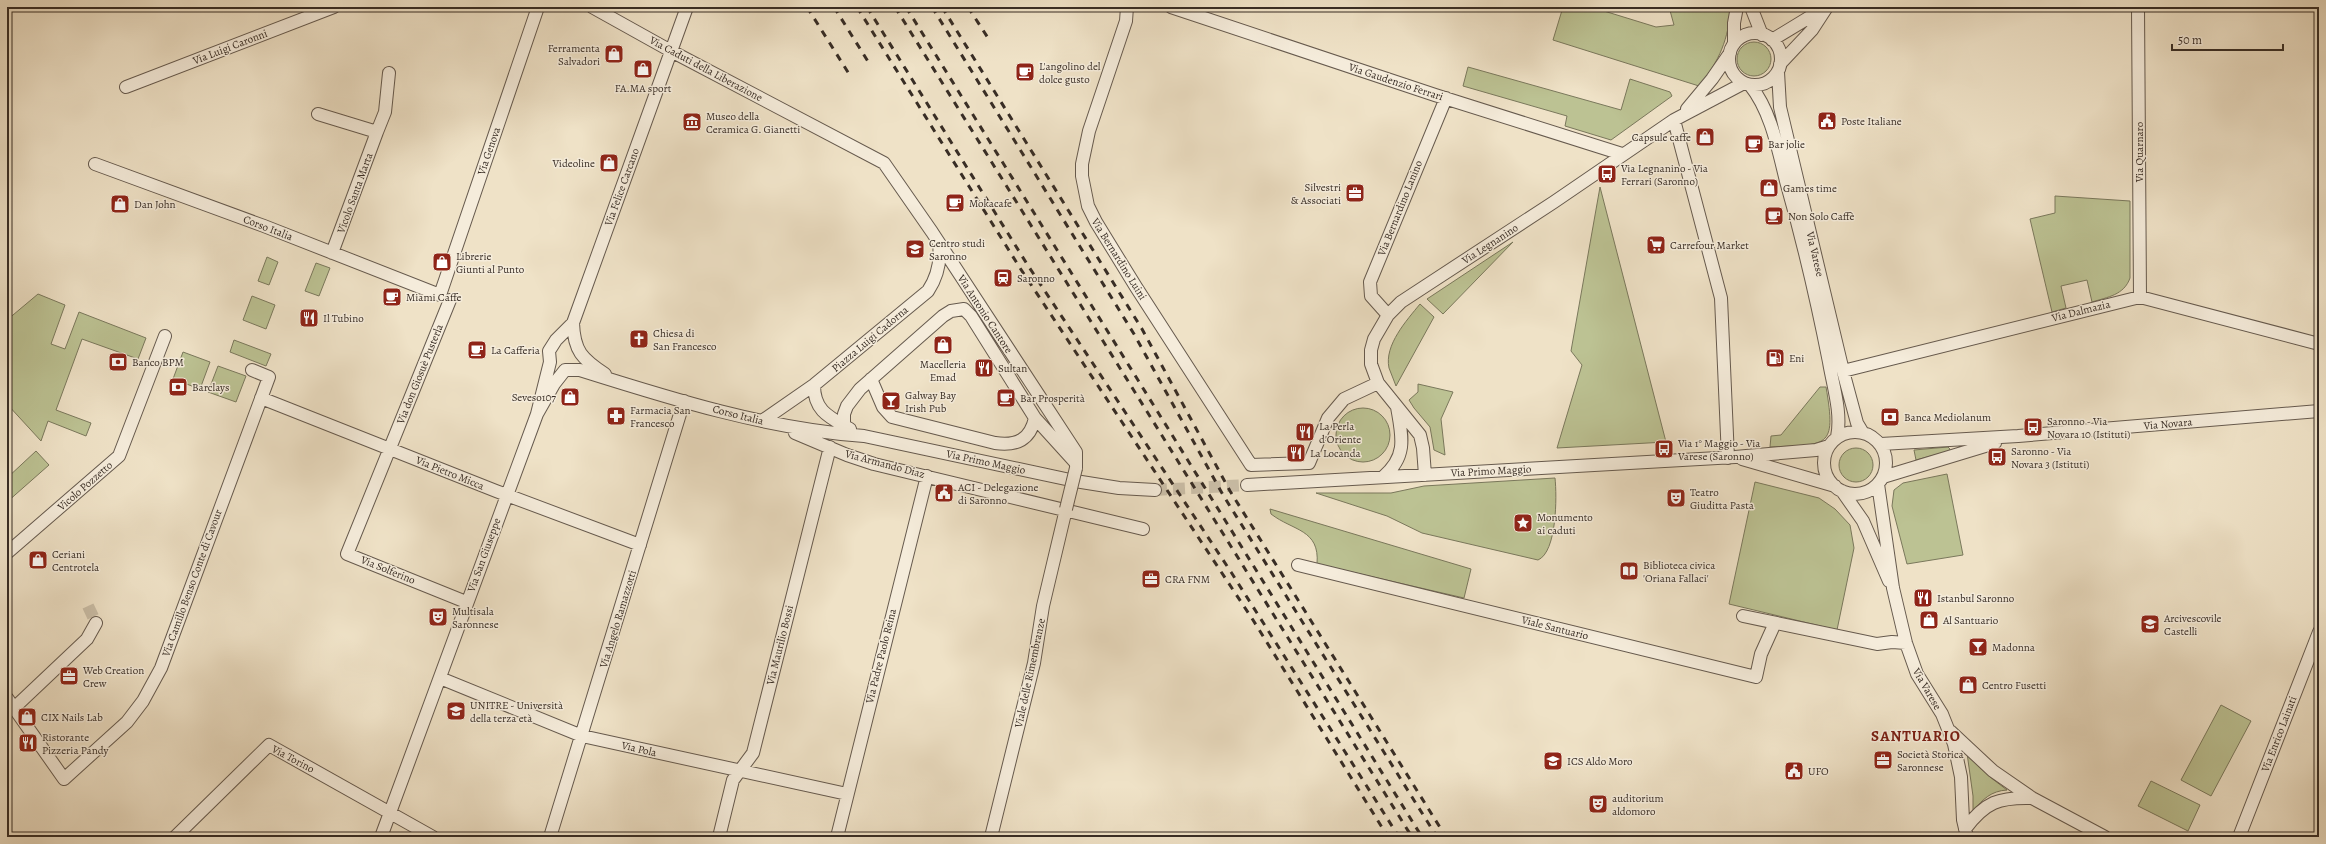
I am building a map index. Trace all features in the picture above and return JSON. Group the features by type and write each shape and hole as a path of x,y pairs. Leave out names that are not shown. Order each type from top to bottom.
{"street":[{"name":"Via Luigi Caronni","path":"126,87 334,7"},
{"name":"Via Genova","path":"445,298 538,7"},
{"name":"Via Caduti della Liberazione","path":"592,7 671,51 876,158 884,164"},
{"name":"Via Felice Carcano","path":"573,323 687,7"},
{"name":"Via Bernardino Luini","path":"1127,7 1126,21 1089,131 1082,164 1082,176 1088,206 1096,222 1128,274 1251,465 1309,463 1328,418 1344,399 1378,383"},
{"name":"Via Gaudenzio Ferrari","path":"1171,7 1446,98 1622,154"},
{"path":"1738,7 1734,22 1732,70 1747,84 1766,83 1812,30 1826,7"},
{"path":"1751,7 1767,37 1778,47 1779,68"},
{"path":"1732,48 1746,35 1767,37 1826,7"},
{"name":"Via Quarnaro","path":"2138,7 2140,297"},
{"name":"Via Legnanino","path":"1676,119 1712,79 1732,48"},
{"name":"Via Varese","path":"1779,68 1780,107 1843,371 1857,423 1863,433"},
{"name":"Vicolo Santa Marta","path":"332,253 385,112 389,73"},
{"name":"Via Legnanino","path":"1426,475 1420,435 1378,383 1371,364 1371,350 1377,333 1388,315 1401,302 1430,282 1554,202 1622,154 1676,119 1747,84"},
{"name":"Via Varese","path":"1747,84 1759,98 1773,131 1806,254 1839,421 1833,442"},
{"name":"Via Bernardino Lanino","path":"1388,315 1371,296 1370,282 1446,98"},
{"path":"318,114 377,132"},
{"path":"1676,119 1721,298 1732,458"},
{"name":"Corso Italia","path":"95,164 332,253 445,298"},
{"name":"Via Antonio Cantore","path":"884,164 939,242 1076,452 1076,468 1066,509"},
{"name":"Piazza Luigi Cadorna","path":"767,422 928,291 937,273 940,255 939,242"},
{"name":"Via Dalmazia","path":"1843,371 2140,297 2319,344"},
{"name":"Via don Giosuè Pusterla","path":"389,448 411,394 445,298"},
{"name":"Via Antonio Cantore","path":"871,379 943,316 951,311 964,309 971,316 1035,418 1070,454 1076,468"},
{"name":"Corso Italia","path":"573,323 574,342 579,353 588,363 615,381"},
{"name":"Via San Giuseppe","path":"381,837 440,678 466,602 537,414 550,362 549,351 556,340 573,323"},
{"name":"Vicolo Pozzetto","path":"7,553 119,456 165,336"},
{"name":"Via Camillo Benso Conte di Cavour","path":"14,708 64,779 127,722 144,701 161,668 269,377 252,370"},
{"name":"Corso Italia","path":"537,414 554,384 565,370 580,370 684,401 767,422 831,434 864,436"},
{"path":"844,426 844,414 847,406 860,389 871,379 882,406 892,417 995,443 1008,445 1022,441 1033,427 1035,418"},
{"path":"814,385 814,396 822,411 844,426 864,436"},
{"name":"Via Pietro Micca","path":"261,398 506,495 640,545"},
{"name":"Via Angelo Ramazzotti","path":"550,837 684,401"},
{"name":"Via Legnanino","path":"1383,477 1396,465 1403,440 1397,406"},
{"name":"Via Novara","path":"1881,444 2018,436 2319,411"},
{"name":"Via Armando Diaz","path":"767,422 856,458 1143,529"},
{"path":"1846,433 1863,433 1881,444 1886,460 1881,480 1872,489 1857,494 1838,488 1829,479 1824,463 1833,442 1846,433"},
{"name":"Via Primo Maggio","path":"864,436 1075,481 1119,488 1155,490"},
{"name":"Via Novara","path":"1881,480 2018,436"},
{"name":"Via Primo Maggio","path":"1247,486 1732,458 1816,450 1833,442"},
{"name":"Via Maurilio Bossi","path":"719,837 733,780 738,771 753,753 830,447"},
{"name":"Via Solferino","path":"389,448 347,554 466,602"},
{"name":"Via Primo Maggio","path":"1732,458 1838,488"},
{"name":"Via Padre Paolo Reina","path":"836,837 927,476"},
{"name":"Via Varese","path":"1881,480 1893,588 1906,643 1917,674 1949,730 1960,768 1966,833"},
{"name":"Via Varese","path":"1838,488 1863,521 1893,588"},
{"name":"Viale delle Rimembranze","path":"991,837 1034,662 1043,606 1066,509"},
{"name":"Viale Santuario","path":"1298,565 1756,677 1761,654 1775,623"},
{"path":"1743,616 1877,644 1892,642 1906,643"},
{"path":"7,698 14,708 87,639 96,623"},
{"name":"Via Enrico Lainati","path":"2238,837 2318,638"},
{"name":"Via Pola","path":"440,678 582,736 847,794"},
{"path":"1949,730 1993,771 2032,798 2105,837"},
{"name":"Via Torino","path":"175,837 269,745 389,813"},
{"path":"1966,833 1972,819 1992,802 2002,798 2032,798"},
{"path":"389,813 433,837"}],"green space":[{"path":"1563,7 1591,7 1656,27 1674,25 1669,7 1731,7 1728,30 1722,49 1718,58 1699,86 1553,40"},
{"path":"1751,42 1757,42 1761,43 1768,49 1771,59 1770,66 1764,73 1757,76 1751,76 1747,75 1740,69 1737,62 1737,56 1738,52 1744,45"},
{"path":"1468,67 1621,110 1630,79 1670,92 1672,96 1611,140 1565,126 1567,116 1463,86"},
{"path":"1600,187 1666,442 1557,448 1582,365 1571,351"},
{"path":"2055,196 2130,201 2130,278 2120,292 2092,302 2087,280 2061,286 2066,308 2052,312 2030,219 2055,213"},
{"path":"1513,242 1443,314 1427,299"},
{"path":"267,257 278,262 269,285 258,281"},
{"path":"316,263 330,268 319,296 305,291"},
{"path":"38,294 65,305 51,344 65,349 79,312 146,338 138,359 82,339 56,410 91,423 86,436 48,421 41,441 7,404 7,320"},
{"path":"252,296 275,305 266,329 243,320"},
{"path":"1420,304 1434,317 1396,386 1389,368 1388,359 1390,351 1398,333"},
{"path":"234,340 271,354 266,366 230,352"},
{"path":"183,352 210,362 200,389 173,379"},
{"path":"218,366 246,376 236,402 208,392"},
{"path":"1418,384 1453,392 1441,419 1445,455 1434,450 1430,427 1409,400 1418,392"},
{"path":"1820,387 1826,387 1829,408 1830,423 1828,433 1824,440 1804,445 1770,447 1771,436 1781,435"},
{"path":"1358,408 1368,408 1378,412 1386,420 1390,430 1390,440 1386,450 1378,458 1368,462 1358,462 1348,458 1340,450 1336,440 1336,430 1340,420 1348,412"},
{"path":"1948,447 1950,449 1949,451 1916,460 1914,450"},
{"path":"1859,448 1868,453 1872,458 1872,472 1868,477 1863,481 1853,482 1849,481 1840,472 1839,462 1840,458 1849,449"},
{"path":"36,451 49,465 7,502 7,478"},
{"path":"1947,474 1963,555 1907,564 1892,506 1894,490 1903,483"},
{"path":"1555,478 1556,510 1552,535 1549,546 1544,555 1538,560 1422,533 1387,516 1316,493 1391,493 1424,486"},
{"path":"1755,482 1819,498 1835,509 1850,525 1854,548 1837,630 1729,604"},
{"path":"1270,509 1471,569 1464,598 1317,564 1317,552 1310,537 1279,520 1271,514"},
{"path":"2221,705 2251,721 2211,796 2181,780"},
{"path":"1967,753 1990,777 2007,790 1996,792 1988,796 1973,811 1973,796"},
{"path":"2151,781 2200,805 2188,831 2138,806"}],"tunnel":[{"path":"1155,490 1247,485"},
{"path":"88,606 96,623"}],"railway":[{"path":"807,7 851,77"},
{"path":"834,7 869,63"},
{"path":"857,7 1020,268 1253,620 1388,837"},
{"path":"867,7 1027,264 1231,572 1399,837"},
{"path":"895,7 1412,837"},
{"path":"906,7 1422,837"},
{"path":"932,7 1134,334 1223,495 1437,837"},
{"path":"942,7 1142,329 1230,491 1446,837"},
{"path":"968,7 990,41"}],"place":[{"name":"Ferramenta Salvadori","path":"614,54"},
{"name":"FA.MA sport","path":"643,69"},
{"name":"L'angolino del dolce gusto","path":"1025,72"},
{"name":"Poste Italiane","path":"1827,121"},
{"name":"Museo della Ceramica G. Gianetti","path":"692,122"},
{"name":"Capsule caffe","path":"1705,137"},
{"name":"Bar jolie","path":"1754,144"},
{"name":"Videoline","path":"609,163"},
{"name":"Via Legnanino - Via Ferrari (Saronno)","path":"1607,174"},
{"name":"Games time","path":"1769,188"},
{"name":"Silvestri & Associati","path":"1355,193"},
{"name":"Mokacafe","path":"955,203"},
{"name":"Dan John","path":"120,204"},
{"name":"Non Solo Caffè","path":"1774,216"},
{"name":"Carrefour Market","path":"1656,245"},
{"name":"Centro studi Saronno","path":"915,249"},
{"name":"Librerie Giunti al Punto","path":"442,262"},
{"name":"Saronno","path":"1003,278"},
{"name":"Miami Caffe","path":"392,297"},
{"name":"Il Tubino","path":"309,318"},
{"name":"Chiesa di San Francesco","path":"639,339"},
{"name":"Macelleria Emad","path":"943,345"},
{"name":"La Cafferia","path":"477,350"},
{"name":"Eni","path":"1775,358"},
{"name":"Banco BPM","path":"118,362"},
{"name":"Sultan","path":"984,368"},
{"name":"Barclays","path":"178,387"},
{"name":"Seveso107","path":"570,397"},
{"name":"Bar Prosperità","path":"1006,398"},
{"name":"Galway Bay Irish Pub","path":"891,401"},
{"name":"Farmacia San Francesco","path":"616,416"},
{"name":"Banca Mediolanum","path":"1890,417"},
{"name":"Saronno - Via Novara 10 (Istituti)","path":"2033,427"},
{"name":"La Perla d'Oriente","path":"1305,432"},
{"name":"Via 1° Maggio - Via Varese (Saronno)","path":"1664,449"},
{"name":"La Locanda","path":"1296,453"},
{"name":"Saronno - Via Novara 3 (Istituti)","path":"1997,457"},
{"name":"ACI - Delegazione di Saronno","path":"944,493"},
{"name":"Teatro Giuditta Pasta","path":"1676,498"},
{"name":"Monumento ai caduti","path":"1523,523"},
{"name":"Ceriani Centrotela","path":"38,560"},
{"name":"Biblioteca civica 'Oriana Fallaci'","path":"1629,571"},
{"name":"CRA FNM","path":"1151,579"},
{"name":"Istanbul Saronno","path":"1923,598"},
{"name":"Multisala Saronnese","path":"438,617"},
{"name":"Al Santuario","path":"1929,620"},
{"name":"Arcivescovile Castelli","path":"2150,624"},
{"name":"Madonna","path":"1978,647"},
{"name":"Web Creation Crew","path":"69,676"},
{"name":"Centro Fusetti","path":"1968,685"},
{"name":"UNITRE - Università della terza età","path":"456,711"},
{"name":"CIX Nails Lab","path":"27,717"},
{"name":"Ristorante Pizzeria Pandy","path":"28,743"},
{"name":"Società Storica Saronnese","path":"1883,760"},
{"name":"ICS Aldo Moro","path":"1553,761"},
{"name":"UFO","path":"1794,771"},
{"name":"auditorium aldomoro","path":"1598,804"}],"district":[{"name":"SANTUARIO","path":"1916,736"}]}
